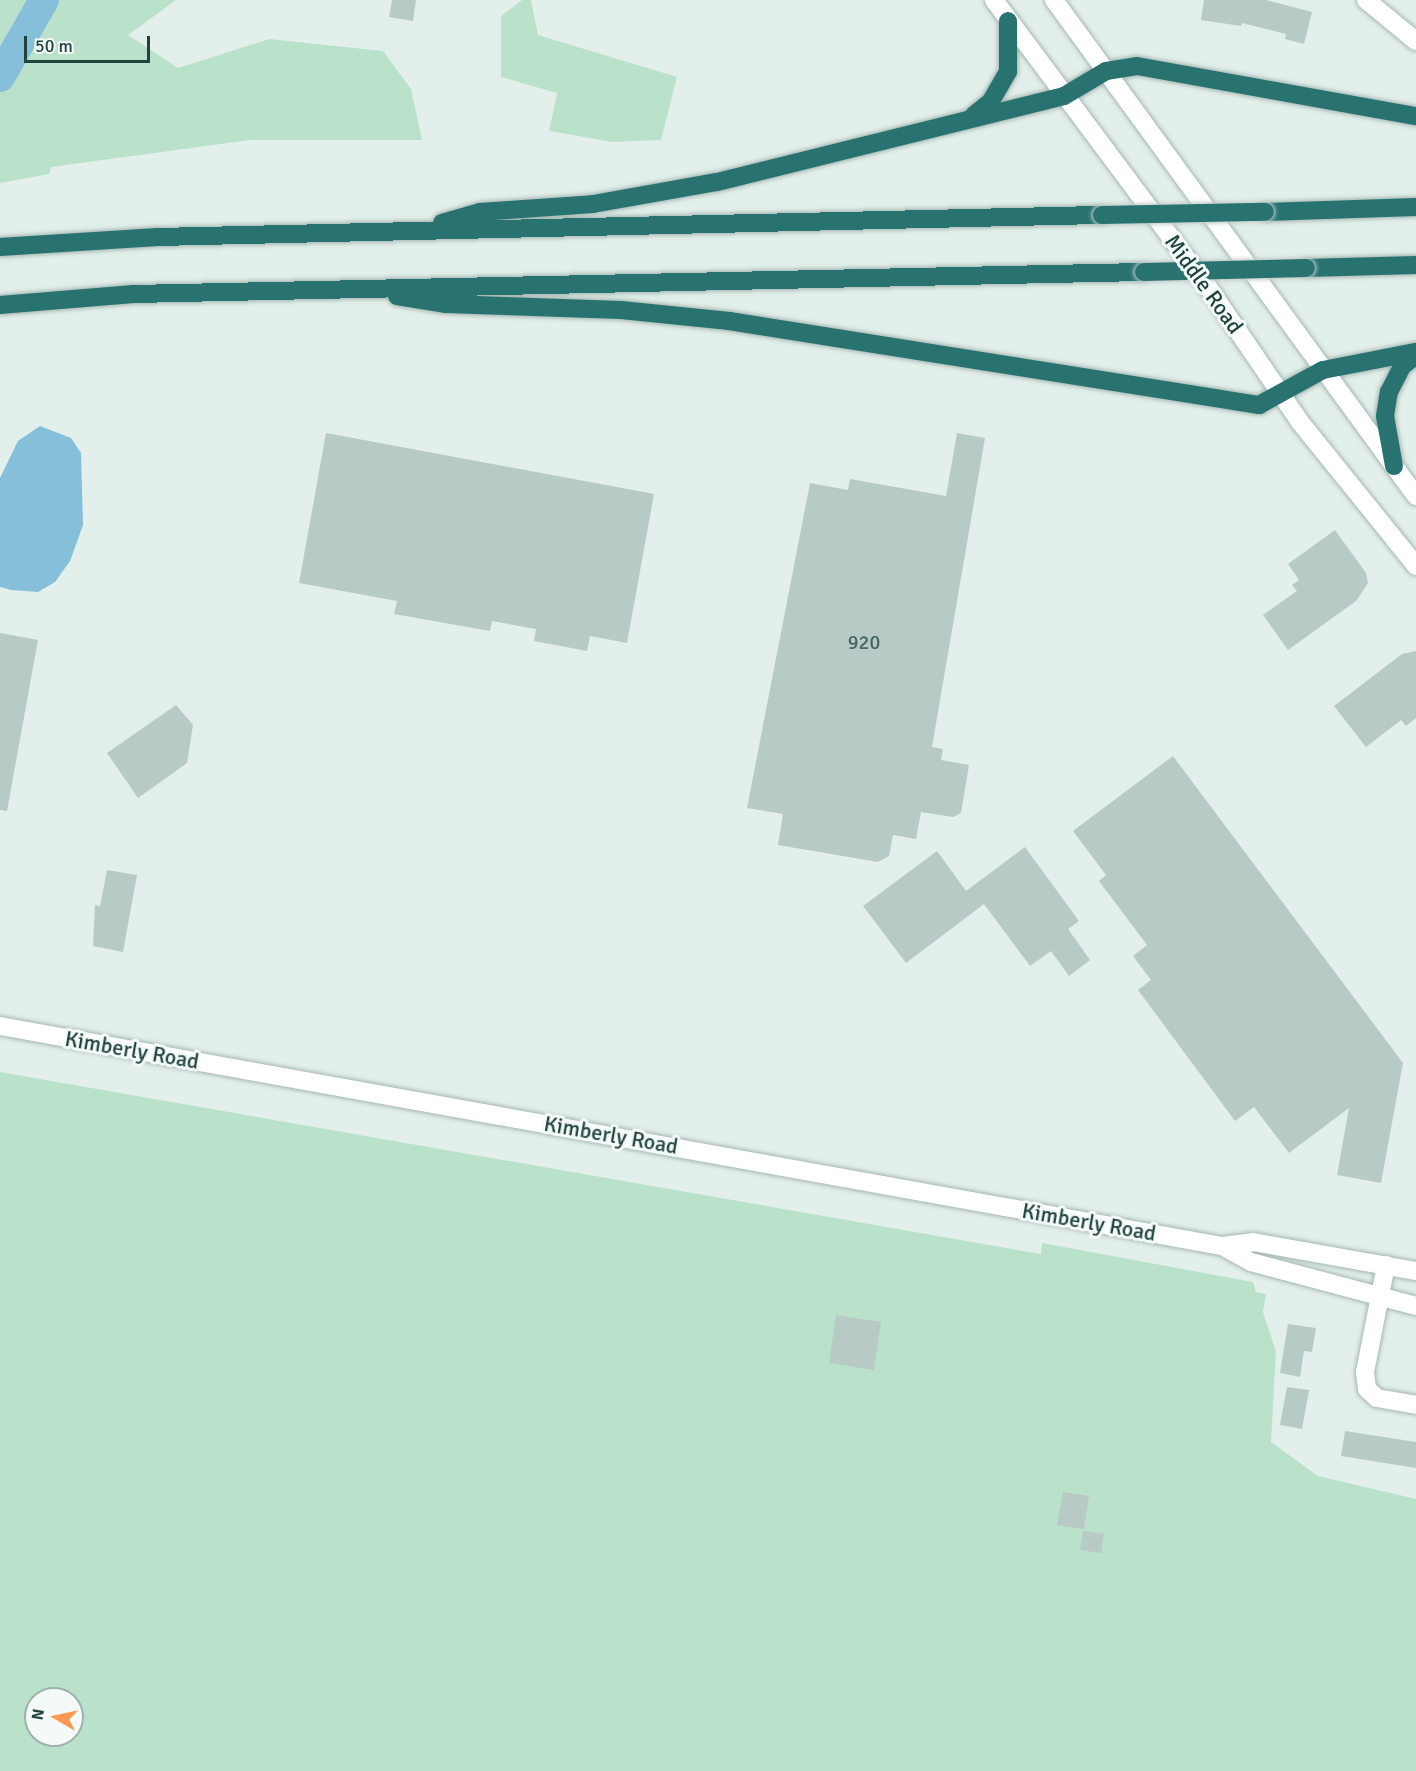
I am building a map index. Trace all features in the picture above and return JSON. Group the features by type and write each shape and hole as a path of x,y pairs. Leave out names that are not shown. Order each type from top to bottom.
{"highway":[{"path":"970,118 991,101 1008,72 1008,21"},
{"path":"417,231 480,212 593,204 705,185 1064,96 1106,71 1137,66 1416,117"},
{"path":"0,247 35,243 417,231 1416,207"},
{"path":"7,304 134,294 1416,265"},
{"path":"357,289 446,304 621,310 729,321 1259,405 1323,370 1416,354"},
{"path":"1394,466 1385,416 1389,392 1402,366 1416,354"}],"main road":[{"name":"Middle Road","path":"994,0 1208,287 1281,394 1416,566"},
{"name":"Middle Road","path":"1054,0 1416,496"},
{"path":"1366,0 1416,41"},
{"name":"Kimberly Road","path":"0,1026 1221,1246 1253,1242 1416,1271"},
{"name":"Kimberly Road","path":"1221,1246 1251,1262 1416,1306"},
{"path":"1386,1265 1365,1372 1367,1389 1377,1398 1416,1405"}],"green space":[{"path":"0,0 176,0 128,35 178,68 269,39 383,51 411,89 422,140 250,140 51,167 49,174 0,183"},
{"path":"522,0 531,0 538,35 677,77 661,140 613,142 549,131 557,93 501,77 501,16"},
{"path":"0,1072 1041,1254 1042,1243 1253,1282 1256,1292 1266,1294 1263,1312 1276,1351 1271,1442 1318,1476 1416,1499 1416,1771 0,1771"}],"water":[{"path":"40,426 71,438 81,453 83,525 70,561 55,582 38,592 11,590 0,587 0,478 18,441"}],"building":[{"path":"392,0 416,0 413,21 389,17"},
{"path":"1204,0 1266,0 1312,12 1304,44 1285,39 1286,34 1242,23 1241,26 1201,20"},
{"path":"326,433 654,494 627,643 590,636 587,651 534,641 536,629 492,621 490,631 394,614 397,601 299,583"},
{"path":"957,433 985,438 932,747 943,749 941,760 969,765 961,813 953,817 921,812 916,839 893,835 889,856 878,862 778,845 783,814 747,808 810,483 848,490 850,479 946,496"},
{"path":"1335,530 1366,573 1368,583 1356,601 1288,650 1263,615 1297,591 1292,585 1299,580 1288,564"},
{"path":"0,633 38,640 7,811 0,810"},
{"path":"1416,651 1416,718 1406,726 1401,720 1366,747 1334,706 1402,654"},
{"path":"176,705 193,725 187,763 138,798 107,753"},
{"path":"1173,756 1403,1063 1381,1183 1337,1175 1349,1108 1289,1153 1254,1107 1235,1121 1138,990 1151,980 1133,956 1147,945 1099,881 1106,875 1073,831"},
{"path":"1025,847 1079,921 1068,929 1090,960 1069,976 1051,951 1030,966 984,904 906,963 863,906 937,851 966,891"},
{"path":"107,870 137,875 123,952 93,946 95,905 100,906"},
{"path":"836,1315 881,1322 874,1370 829,1363"},
{"path":"1288,1324 1316,1328 1312,1352 1304,1351 1300,1377 1280,1373"},
{"path":"1287,1387 1309,1390 1302,1429 1280,1425"},
{"path":"1345,1431 1416,1442 1416,1468 1341,1456"},
{"path":"1063,1492 1089,1496 1084,1529 1057,1525"},
{"path":"1083,1531 1104,1534 1101,1553 1080,1550"}],"waterway":[{"path":"0,77 44,0"}]}
